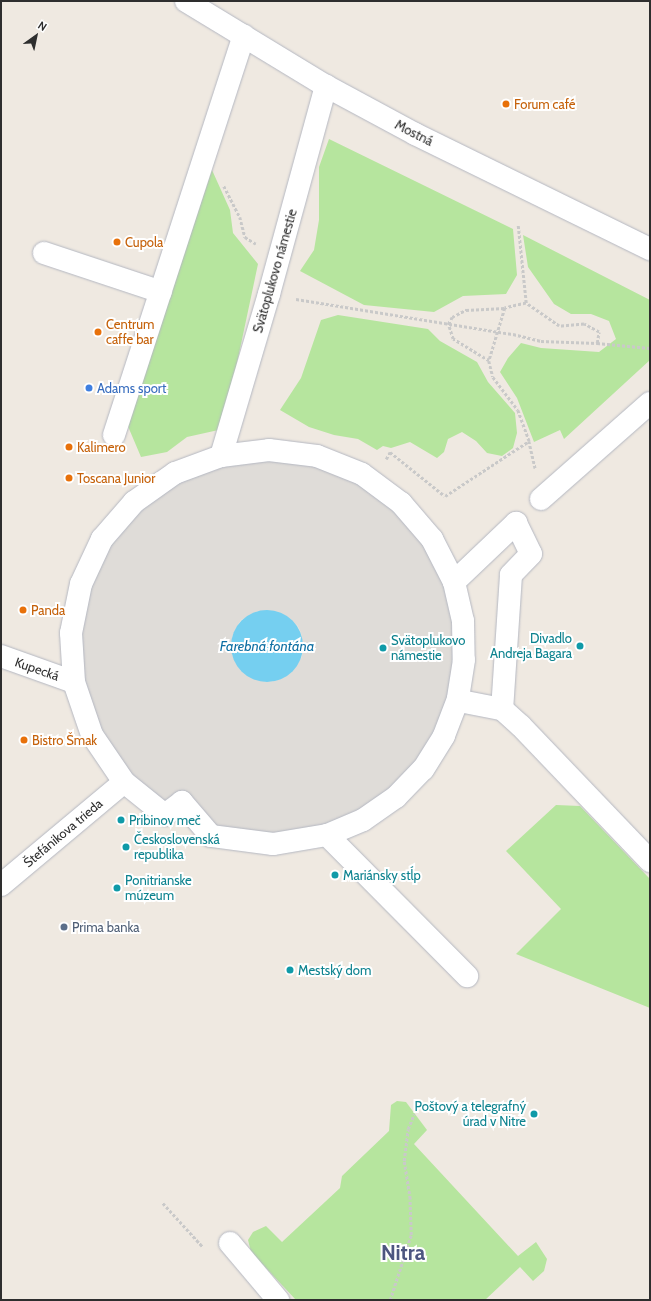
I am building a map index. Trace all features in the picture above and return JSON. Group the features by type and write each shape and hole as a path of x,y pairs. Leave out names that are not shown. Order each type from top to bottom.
{"street":[{"name":"Mostná","path":"186,1 326,86 415,134 650,249"},
{"path":"114,435 244,36"},
{"name":"Svätoplukovo námestie","path":"221,456 269,294 326,86"},
{"path":"44,253 160,292"},
{"path":"542,499 650,403"},
{"path":"269,450 317,456 362,474 401,503 432,540 454,582 463,621 464,660 458,699 444,736 423,769 396,797 363,820 328,835 273,844 211,836 182,802 165,815 124,782 92,735 74,682 71,632 81,584 102,539 134,502 175,473 221,456 269,450"},
{"path":"454,582 516,523 531,554 511,575 502,709"},
{"name":"Kupecká","path":"1,656 74,682"},
{"path":"465,702 502,709 521,726 650,861"},
{"name":"Štefánikova trieda","path":"1,885 124,782"},
{"path":"328,835 467,976"},
{"path":"230,1244 278,1300"}],"path":[{"path":"206,151 240,217 245,237 278,260"},
{"path":"518,224 526,303"},
{"path":"269,294 497,332 541,341 597,343 650,348"},
{"path":"489,361 453,339 448,324 452,317 466,310 505,308 526,303 559,326 584,324 599,332 597,343"},
{"path":"505,308 489,361 493,377 518,410 529,441 542,499"},
{"path":"390,452 445,496 529,441"},
{"path":"390,1300 411,1235 410,1199 404,1161 408,1129 414,1114"}],"green space":[{"path":"329,139 513,229 517,275 506,294 463,296 434,312 364,305 300,271 314,250 319,220 319,167"},
{"path":"212,170 230,210 233,233 258,264 223,429 187,437 167,452 141,457 127,424"},
{"path":"523,235 650,300 650,360 564,439 560,430 534,442 517,398 500,372 508,358 521,343 541,348 599,352 616,339 609,321 591,314 571,314 554,304 528,267"},
{"path":"338,315 428,329 440,341 477,362 488,382 515,413 517,433 513,448 502,456 487,453 476,441 462,432 448,439 444,452 437,458 410,442 391,448 383,446 377,450 358,439 334,435 309,427 280,410 301,378 321,320"},
{"path":"556,805 580,806 650,879 650,1008 516,954 561,909 506,851"},
{"path":"397,1101 406,1102 427,1130 414,1144 518,1256 536,1242 547,1259 544,1271 533,1281 520,1267 485,1300 296,1300 251,1252 248,1240 253,1232 266,1226 282,1242 340,1188 342,1176 389,1131 391,1105"}],"shaded area":[{"name":"Svätoplukovo námestie","path":"269,450 362,474 432,539 464,660 423,769 327,835 218,838 182,802 165,815 92,735 71,633 102,539 175,473","holes":["258,611 297,625 301,633 303,651 301,659 290,673 275,681 266,682 241,671 232,655 232,637 241,620"]}],"water":[{"name":"Farebná fontána","path":"267,610 287,616 297,626 303,646 297,666 287,676 267,682 247,676 237,666 231,646 237,626 247,616"}],"place":[{"name":"Forum café","path":"506,104"},
{"name":"Cupola","path":"117,242"},
{"name":"Centrum caffe bar","path":"98,332"},
{"name":"Adams sport","path":"89,388"},
{"name":"Kalimero","path":"69,447"},
{"name":"Toscana Junior","path":"69,478"},
{"name":"Panda","path":"23,610"},
{"name":"Divadlo Andreja Bagara","path":"580,646"},
{"name":"Svätoplukovo námestie","path":"383,648"},
{"name":"Bistro Šmak","path":"24,740"},
{"name":"Pribinov meč","path":"121,820"},
{"name":"Československá republika","path":"126,847"},
{"name":"Mariánsky stĺp","path":"335,875"},
{"name":"Ponitrianske múzeum","path":"117,888"},
{"name":"Prima banka","path":"64,927"},
{"name":"Mestský dom","path":"290,970"},
{"name":"Poštový a telegrafný úrad v Nitre","path":"534,1114"}],"district":[{"name":"Nitra","path":"403,1253"}]}
